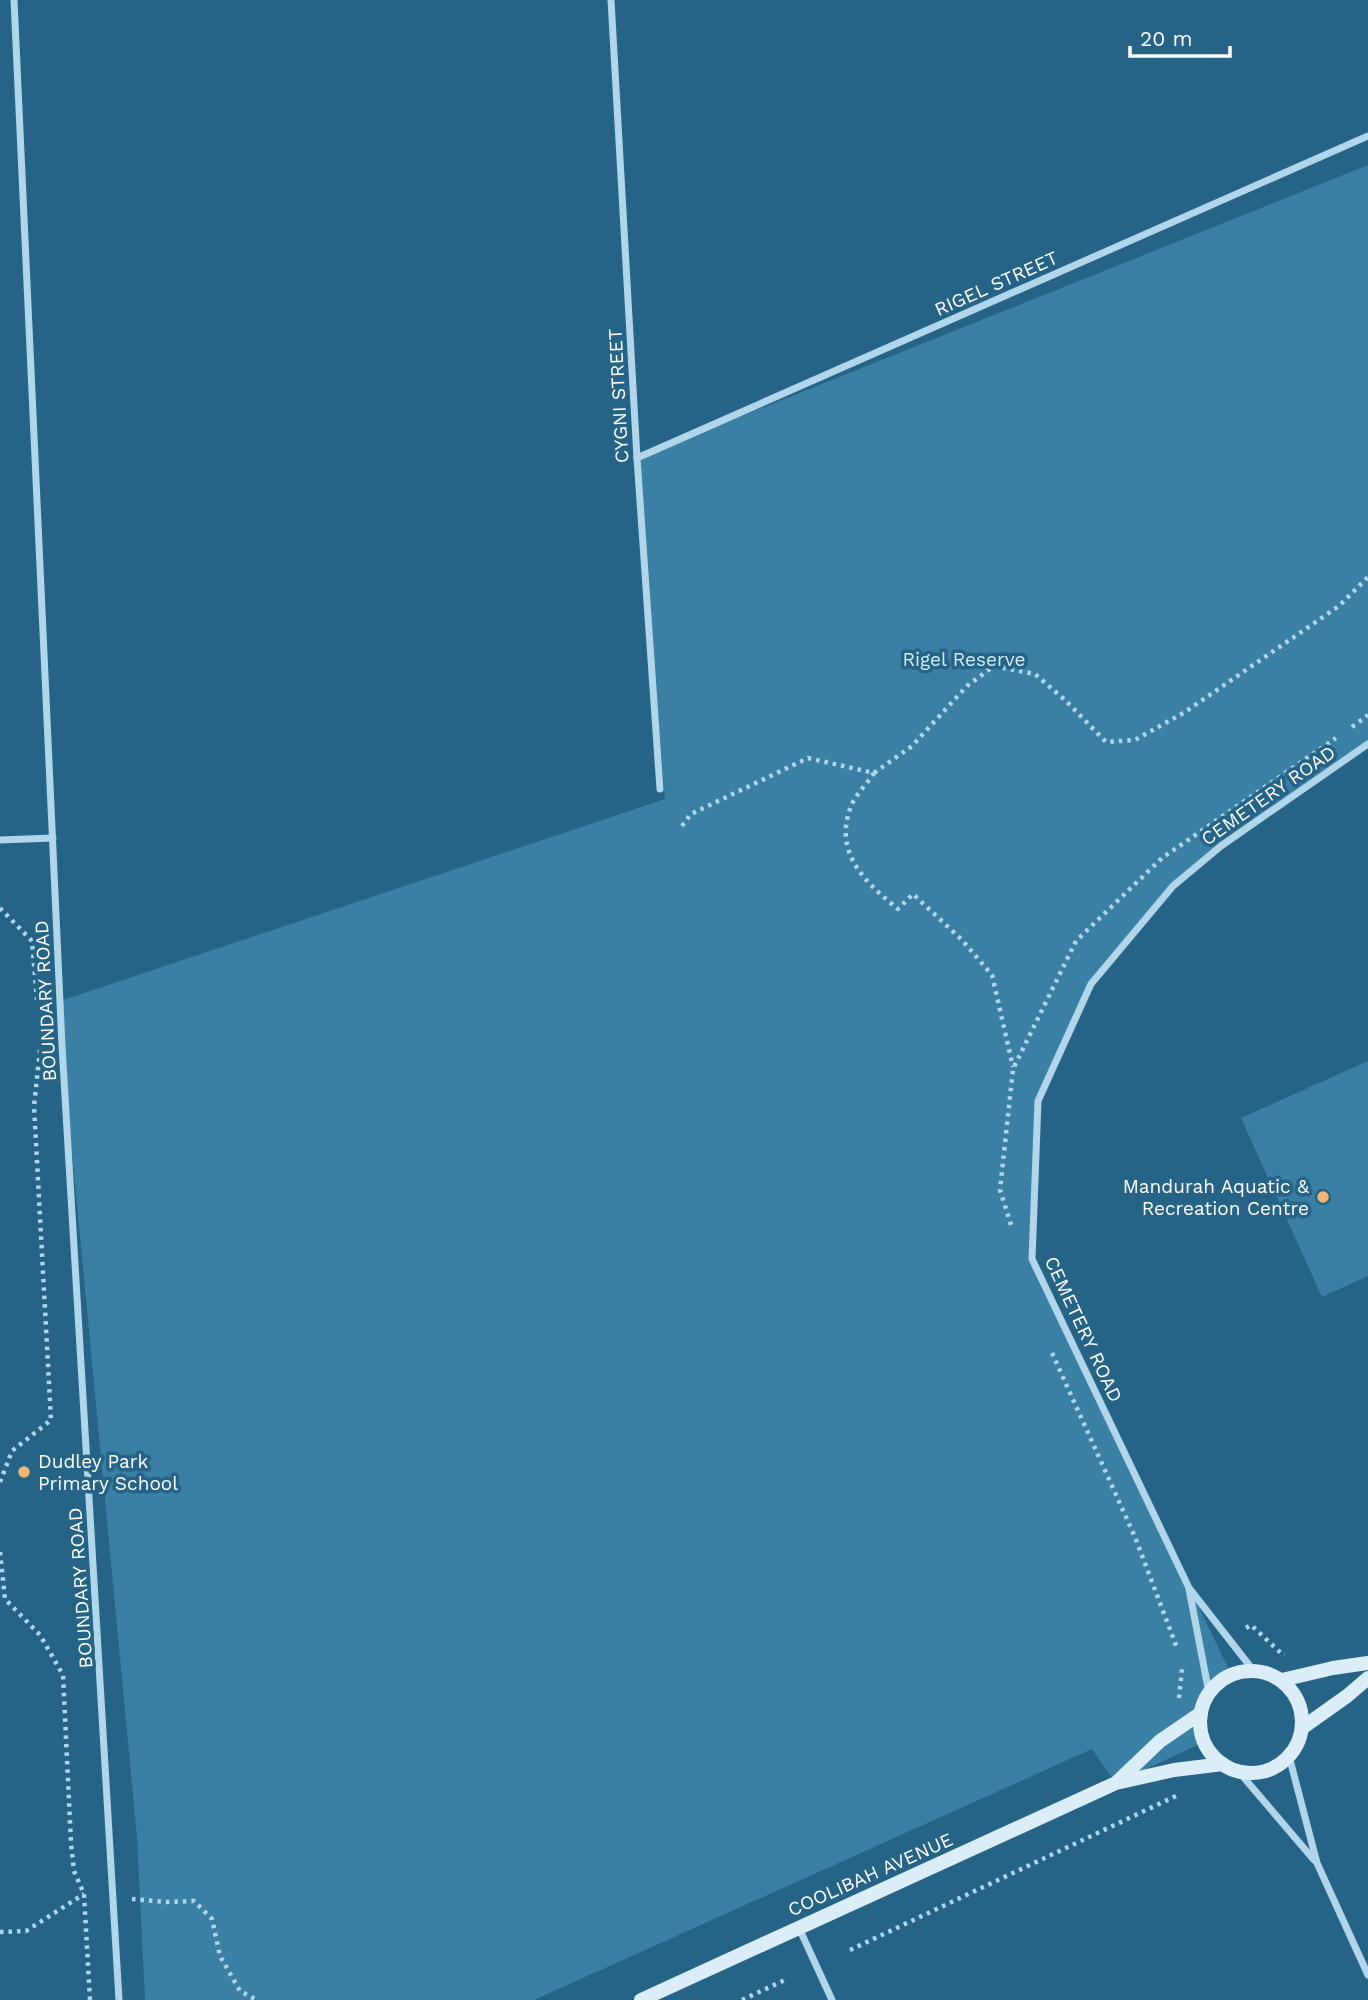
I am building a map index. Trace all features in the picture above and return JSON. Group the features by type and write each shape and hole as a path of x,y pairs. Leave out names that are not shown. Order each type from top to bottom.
{"street":[{"name":"BOUNDARY ROAD","path":"14,0 63,1060 119,2000"},
{"name":"CYGNI STREET","path":"611,0 637,458 660,789"},
{"name":"RIGEL STREET","path":"637,458 1368,136"},
{"name":"CEMETERY ROAD","path":"1254,1670 1189,1588 1032,1259 1038,1101 1091,984 1173,886 1221,846 1368,744"},
{"path":"0,840 53,838"},
{"name":"CEMETERY ROAD","path":"1189,1588 1209,1693"},
{"path":"1282,1680 1333,1668 1368,1664"},
{"path":"1254,1670 1282,1680 1298,1702 1302,1728 1298,1743 1279,1765 1266,1771 1239,1772 1223,1765 1212,1755 1200,1728 1201,1713 1209,1693 1231,1674 1254,1670"},
{"path":"1302,1728 1368,1678"},
{"name":"COOLIBAH AVENUE","path":"1116,1783 1160,1741 1201,1713"},
{"path":"1289,1756 1317,1863 1368,1975"},
{"name":"COOLIBAH AVENUE","path":"640,2000 1116,1783 1174,1770 1223,1765"},
{"path":"1239,1772 1317,1863"},
{"path":"798,1928 832,2000"}],"path":[{"path":"1013,1230 1000,1190 1013,1069 992,975 962,940 914,894 898,909 876,892 849,858 844,836 850,807 874,773 912,746 967,686 994,666 1035,674 1065,699 1106,742 1135,740 1185,712 1339,606 1368,577"},
{"path":"1350,728 1368,715"},
{"path":"1013,1069 1076,941 1161,858 1339,736"},
{"path":"682,826 691,814 808,758 874,773"},
{"path":"0,1482 12,1451 51,1420 34,1106 40,1046"},
{"path":"1051,1349 1135,1537 1178,1649"},
{"path":"0,1552 5,1599 40,1635 63,1675 71,1843 74,1871 84,1894 90,2000"},
{"path":"850,1950 1186,1792"},
{"path":"0,1932 26,1931 84,1894"},
{"path":"114,1898 194,1901 212,1919 220,1956 240,1991 257,2000"},
{"path":"742,2000 787,1979"}],"green space":[{"name":"Rigel Reserve","path":"1368,165 1368,744 1221,846 1173,886 1091,984 1038,1101 1032,1259 1231,1674 1214,1687 1204,1703 1201,1721 1204,1742 1116,1783 1092,1749 534,2000 145,2000 137,1837 62,1046 60,1001 665,799 637,458"},
{"name":"Mandurah Aquatic & Recreation Centre","path":"1368,1061 1368,1276 1322,1297 1241,1118"}],"place":[{"name":"Mandurah Aquatic & Recreation Centre","path":"1323,1197"},
{"name":"Dudley Park Primary School","path":"24,1472"}]}
